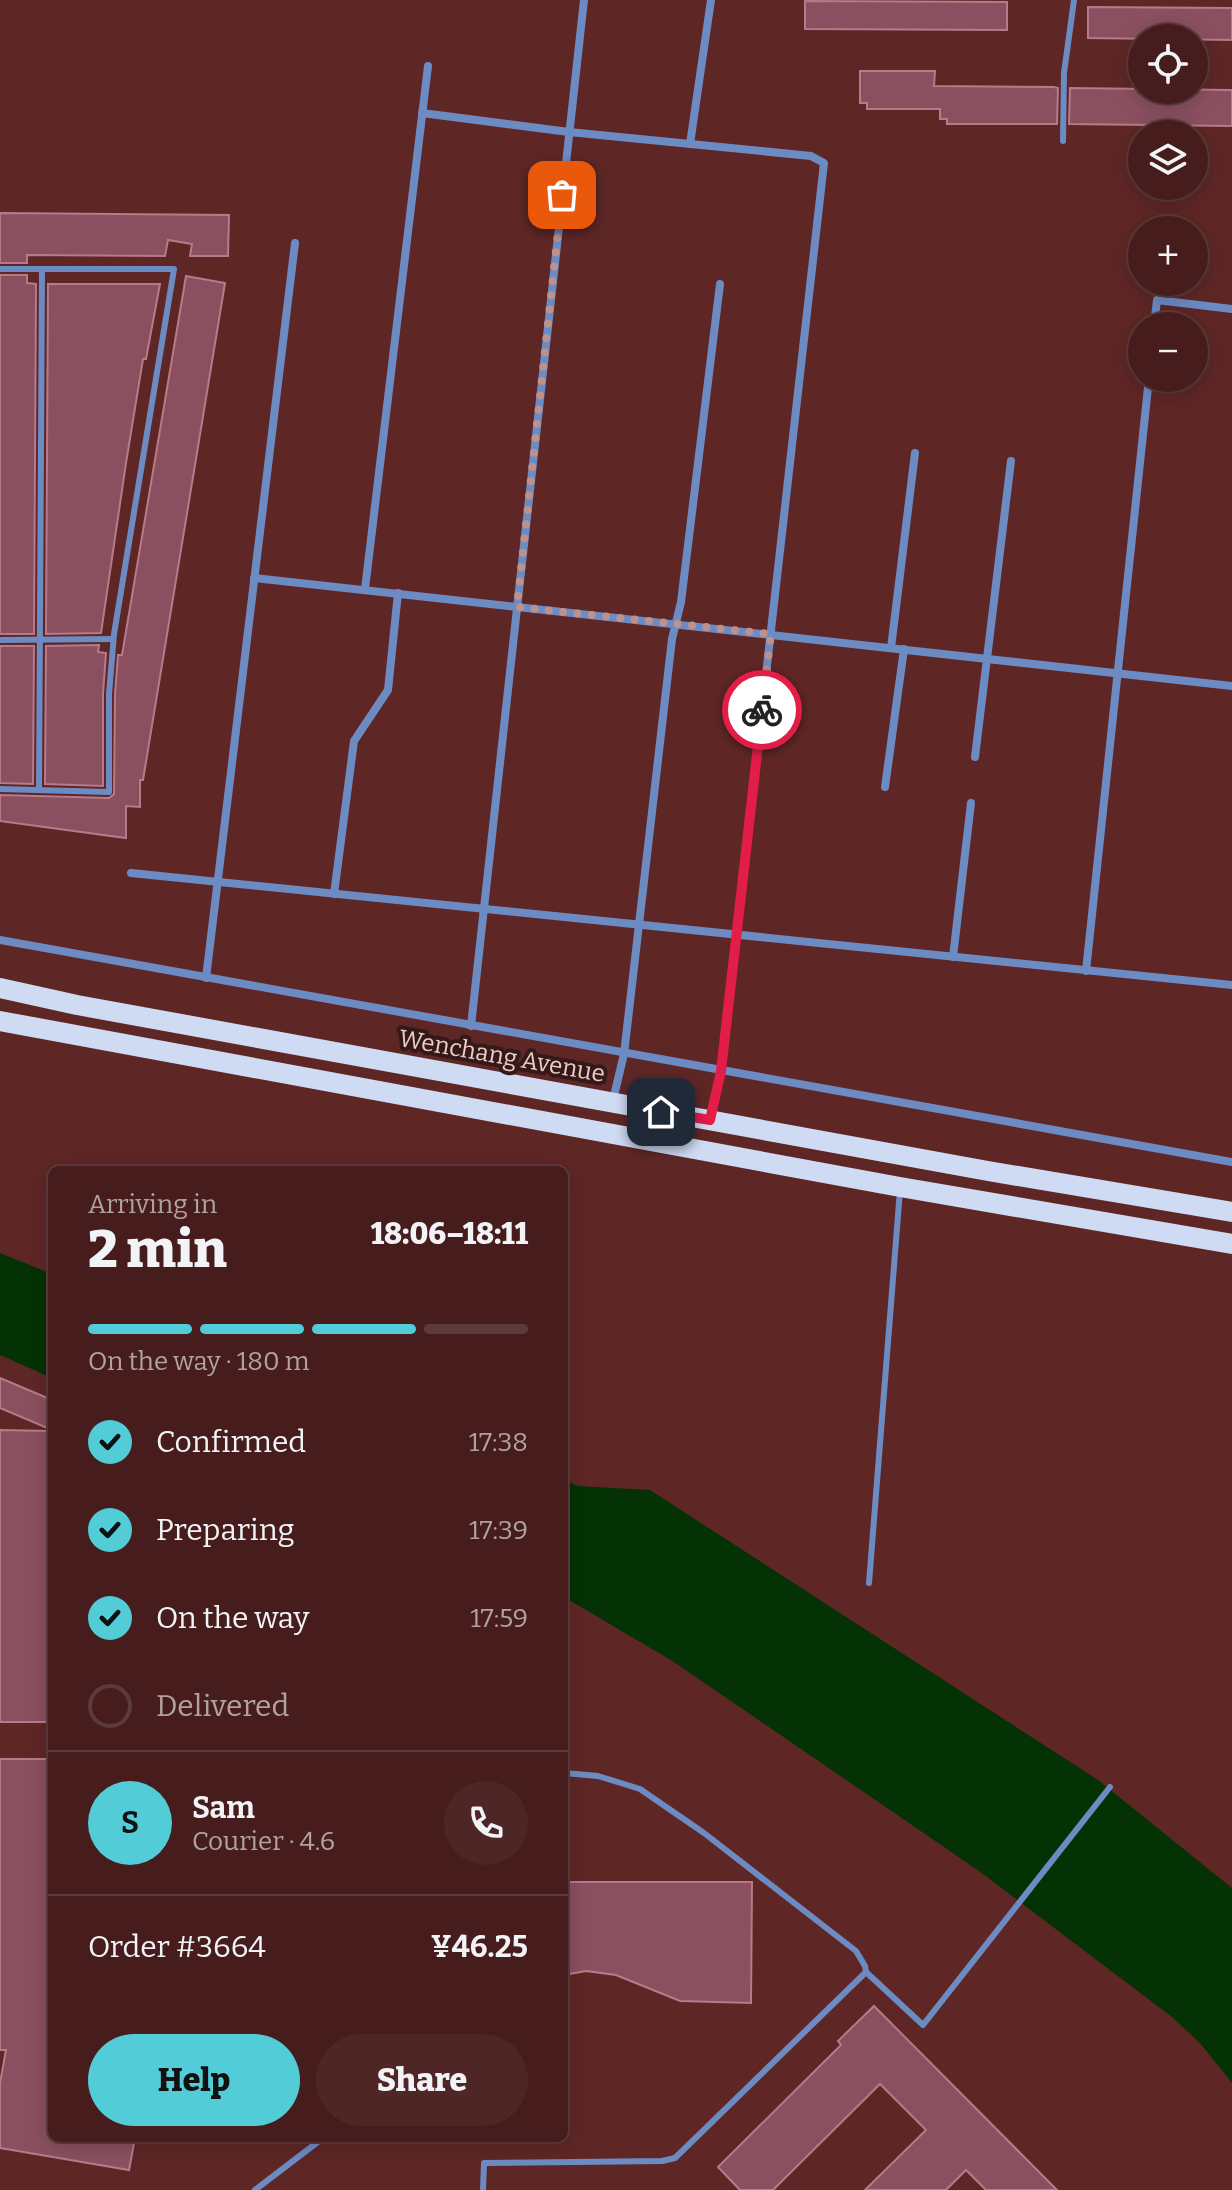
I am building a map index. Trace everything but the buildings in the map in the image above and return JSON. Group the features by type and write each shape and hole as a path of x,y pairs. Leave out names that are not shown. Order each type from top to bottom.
{"main road":[{"name":"Wenchang Avenue","path":"0,988 77,1005 612,1103 1232,1212"},
{"path":"0,1021 900,1187 1232,1244"}],"street":[{"path":"471,1026 584,0"},
{"path":"690,144 711,0"},
{"path":"365,589 428,66"},
{"path":"422,113 569,132 811,156 824,163 721,1071 710,1120"},
{"path":"206,978 295,243"},
{"path":"612,1103 624,1054 720,284"},
{"path":"1156,312 1157,300 1232,309"},
{"path":"1086,971 1147,392"},
{"path":"891,648 915,453"},
{"path":"975,757 1011,461"},
{"path":"254,578 1232,686"},
{"path":"334,894 354,741 388,690 398,593"},
{"path":"885,787 904,649"},
{"path":"953,957 971,803"},
{"path":"131,873 1232,985"},
{"path":"0,940 1232,1162"}],"lane":[{"path":"1063,141 1064,73 1074,0"},
{"path":"0,269 174,269 113,639 109,694 109,792 0,789"},
{"path":"39,790 42,269"},
{"path":"0,640 113,639"},
{"path":"869,1583 900,1187"},
{"path":"568,1773 598,1776 640,1789 704,1833 856,1951 866,1972 923,2025 1110,1787"},
{"path":"483,2190 484,2163 662,2161 675,2158 866,1972"},
{"path":"255,2190 318,2142"}],"shaded area":[{"path":"0,1253 48,1272 48,1376 0,1355"},
{"path":"568,1482 578,1486 650,1490 1098,1780 1232,1888 1232,2083 1200,2043 1172,2017 979,1871 674,1662 568,1599"}],"way so far":[{"path":"562,195 517,607 771,634 762,710"}],"route":[{"path":"661,1112 710,1120 721,1071 762,710"}]}
